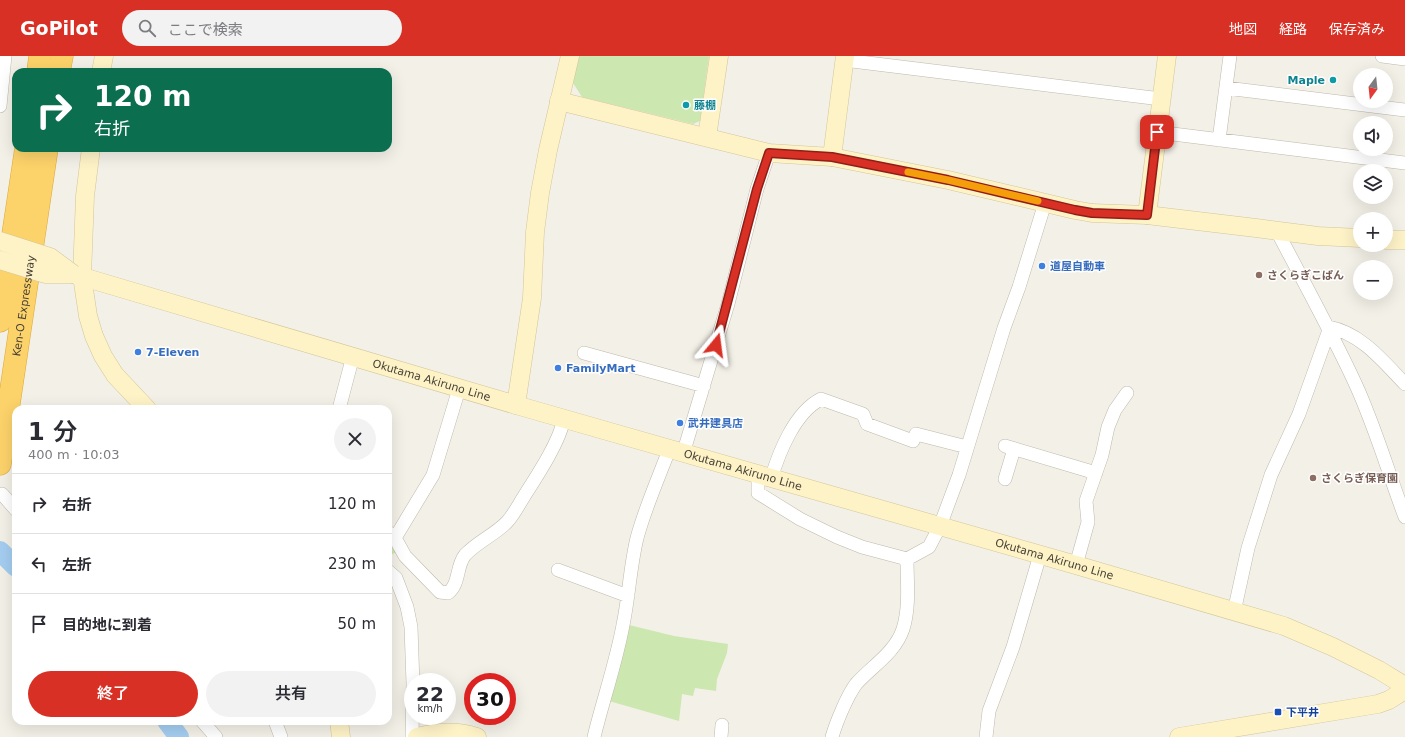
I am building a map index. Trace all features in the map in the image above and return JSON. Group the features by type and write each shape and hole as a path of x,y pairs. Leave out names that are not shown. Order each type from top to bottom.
{"highway":[{"path":"34,68 36,56"},
{"path":"38,68 40,56"},
{"path":"60,68 62,56"},
{"name":"Ken-O Expressway","path":"0,321 25,152"},
{"name":"Ken-O Expressway","path":"0,464 47,152"}],"street":[{"path":"0,106 5,56"},
{"path":"102,68 104,56"},
{"path":"516,406 532,298 535,232 540,194 570,56"},
{"path":"707,137 719,56"},
{"path":"1147,215 1166,56"},
{"path":"1219,140 1230,56"},
{"path":"1382,56 1405,59"},
{"path":"832,157 844,58 1161,99"},
{"path":"1226,88 1405,110"},
{"path":"559,101 769,153 832,157 948,180 1092,213 1147,215 1318,236 1353,238"},
{"path":"1157,132 1405,163"},
{"path":"90,152 78,275 94,336 103,356 115,375 143,405"},
{"path":"594,737 624,625 630,572 637,539 645,513 676,452 704,386 728,304 757,189 769,153"},
{"path":"967,447 916,434 913,441 867,424 863,414 821,399 814,402 798,419 778,459 765,477 758,493 800,519 862,547 907,559 929,547 940,526 959,475 1004,328 1019,287 1045,203"},
{"path":"1277,231 1355,383 1372,422 1405,517"},
{"path":"1393,240 1405,240"},
{"name":"Okutama Akiruno Line","path":"0,241 50,257 78,275"},
{"name":"Okutama Akiruno Line","path":"0,260 45,274 78,275 516,406 940,526 1284,626 1333,646 1379,670 1405,686"},
{"path":"1328,328 1338,329 1367,345 1405,384"},
{"path":"1234,612 1248,548 1272,475 1299,414 1328,328"},
{"path":"584,353 704,386"},
{"path":"340,405 353,356"},
{"path":"459,389 433,475 392,535 405,556 440,592 448,594 454,589 464,556 507,522 539,473 562,429 564,419"},
{"path":"1076,565 1088,522 1086,501 1102,455 1108,427 1114,410 1127,393"},
{"path":"1005,479 1010,448 1096,473"},
{"path":"2,494 12,505"},
{"path":"986,737 990,711 1014,647 1040,555"},
{"path":"832,737 834,729 855,686 865,674 882,660 903,629 907,611 907,559"},
{"path":"558,570 628,596"},
{"path":"392,574 396,578 407,607 412,627 413,684 419,737 452,732 477,737"},
{"path":"1179,737 1208,734 1378,704 1389,700 1405,690"},
{"path":"206,725 216,737"},
{"path":"276,725 281,737"},
{"path":"340,725 341,737"}],"green space":[{"path":"579,56 709,56 700,121 693,124 582,97 573,83"},
{"path":"392,546 397,552 392,554"},
{"path":"629,625 674,636 728,644 727,653 717,679 716,691 695,688 693,696 682,694 679,721 609,701"}],"waterway":[{"path":"0,551 12,563"},
{"path":"170,725 179,737"}],"slow traffic":[{"path":"908,172 1038,201"}],"place":[{"name":"Maple","path":"1333,80"},
{"name":"藤棚","path":"686,105"},
{"name":"道屋自動車","path":"1042,266"},
{"name":"さくらぎこぱん","path":"1259,275"},
{"name":"7-Eleven","path":"138,352"},
{"name":"FamilyMart","path":"558,368"},
{"name":"武井建具店","path":"680,423"},
{"name":"さくらぎ保育園","path":"1313,478"},
{"name":"下平井","path":"1278,712"}],"route":[{"path":"716,345 728,304 744,236 769,153 832,157 948,180 1092,213 1147,215 1157,132"}]}
